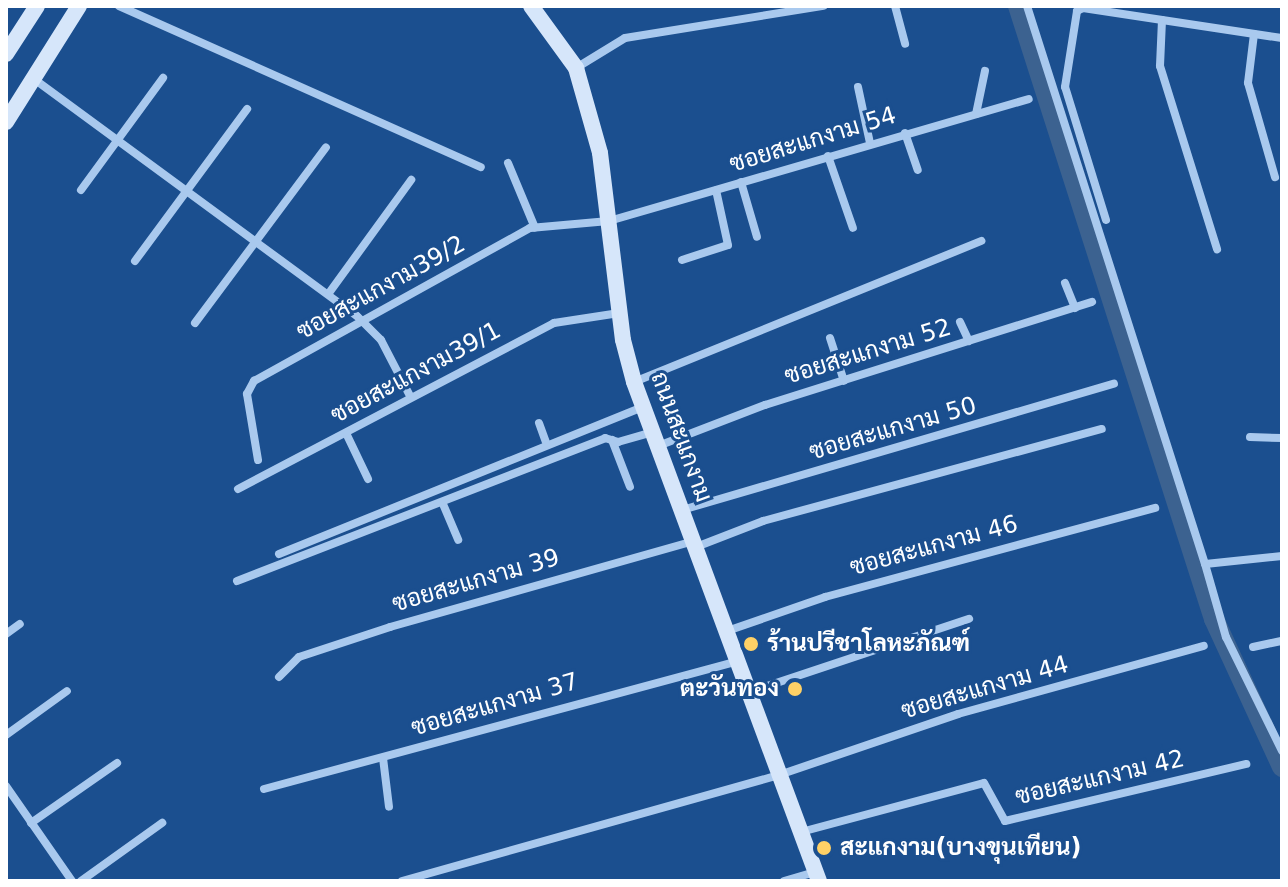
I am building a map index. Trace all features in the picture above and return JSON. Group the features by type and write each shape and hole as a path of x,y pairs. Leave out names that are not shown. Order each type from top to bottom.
{"street":[{"path":"6,54 37,6"},
{"path":"6,122 79,6"},
{"path":"119,6 481,167"},
{"name":"ถนนสะแกงาม","path":"531,6 576,68 600,153 620,313 634,382 817,876"},
{"path":"576,68 625,38 823,6"},
{"path":"895,6 905,44"},
{"path":"1027,6 1226,637 1277,728 1282,751"},
{"path":"1106,220 1067,94 1073,25 1083,8 1282,38"},
{"path":"1162,20 1160,66 1217,249"},
{"path":"1254,34 1248,83 1275,177"},
{"path":"976,114 985,71"},
{"path":"81,190 163,78"},
{"path":"34,79 329,293 381,340 410,396"},
{"path":"858,87 870,143"},
{"name":"ซอยสะแกงาม 54","path":"609,221 1029,99"},
{"path":"135,261 247,109"},
{"path":"905,133 918,170"},
{"path":"195,323 326,147"},
{"path":"828,156 853,228"},
{"path":"508,163 535,228"},
{"path":"329,293 411,180"},
{"path":"741,182 757,237"},
{"path":"682,260 728,245 716,190"},
{"name":"ซอยสะแกงาม39/2","path":"258,460 249,386 535,228 609,221"},
{"path":"634,382 982,241"},
{"path":"1065,283 1075,308"},
{"name":"ซอยสะแกงาม 52","path":"237,581 443,504 605,438 655,439 1092,302"},
{"name":"ซอยสะแกงาม39/1","path":"238,489 554,323 620,313"},
{"path":"960,322 969,341"},
{"path":"830,338 844,381"},
{"name":"ซอยสะแกงาม 50","path":"682,510 1114,384"},
{"path":"279,554 546,442 643,407"},
{"path":"539,423 546,442"},
{"name":"ซอยสะแกงาม 39","path":"279,677 299,657 390,627 1102,429"},
{"path":"346,433 368,479"},
{"path":"1250,437 1282,438"},
{"path":"612,440 630,487"},
{"path":"443,504 458,540"},
{"name":"ซอยสะแกงาม 46","path":"727,631 825,597 1155,508"},
{"path":"1205,564 1282,556"},
{"path":"749,692 897,646 911,635 969,619"},
{"path":"6,634 20,624"},
{"path":"1253,647 1282,641"},
{"name":"ซอยสะแกงาม 44","path":"402,881 779,775 958,714 1204,646"},
{"name":"ซอยสะแกงาม 37","path":"264,789 738,661"},
{"path":"6,735 67,691"},
{"path":"383,758 389,807"},
{"path":"31,823 117,763"},
{"name":"ซอยสะแกงาม 42","path":"800,832 984,783 1005,821 1246,764"},
{"path":"6,786 72,881"},
{"path":"81,881 162,823"},
{"path":"784,881 817,876"}],"waterway":[{"path":"1018,6 1214,619 1282,767"}],"place":[{"name":"ร้านปรีชาโลหะภัณฑ์","path":"751,644"},
{"name":"ตะวันทอง","path":"795,689"},
{"name":"สะแกงาม(บางขุนเทียน)","path":"824,848"}]}
